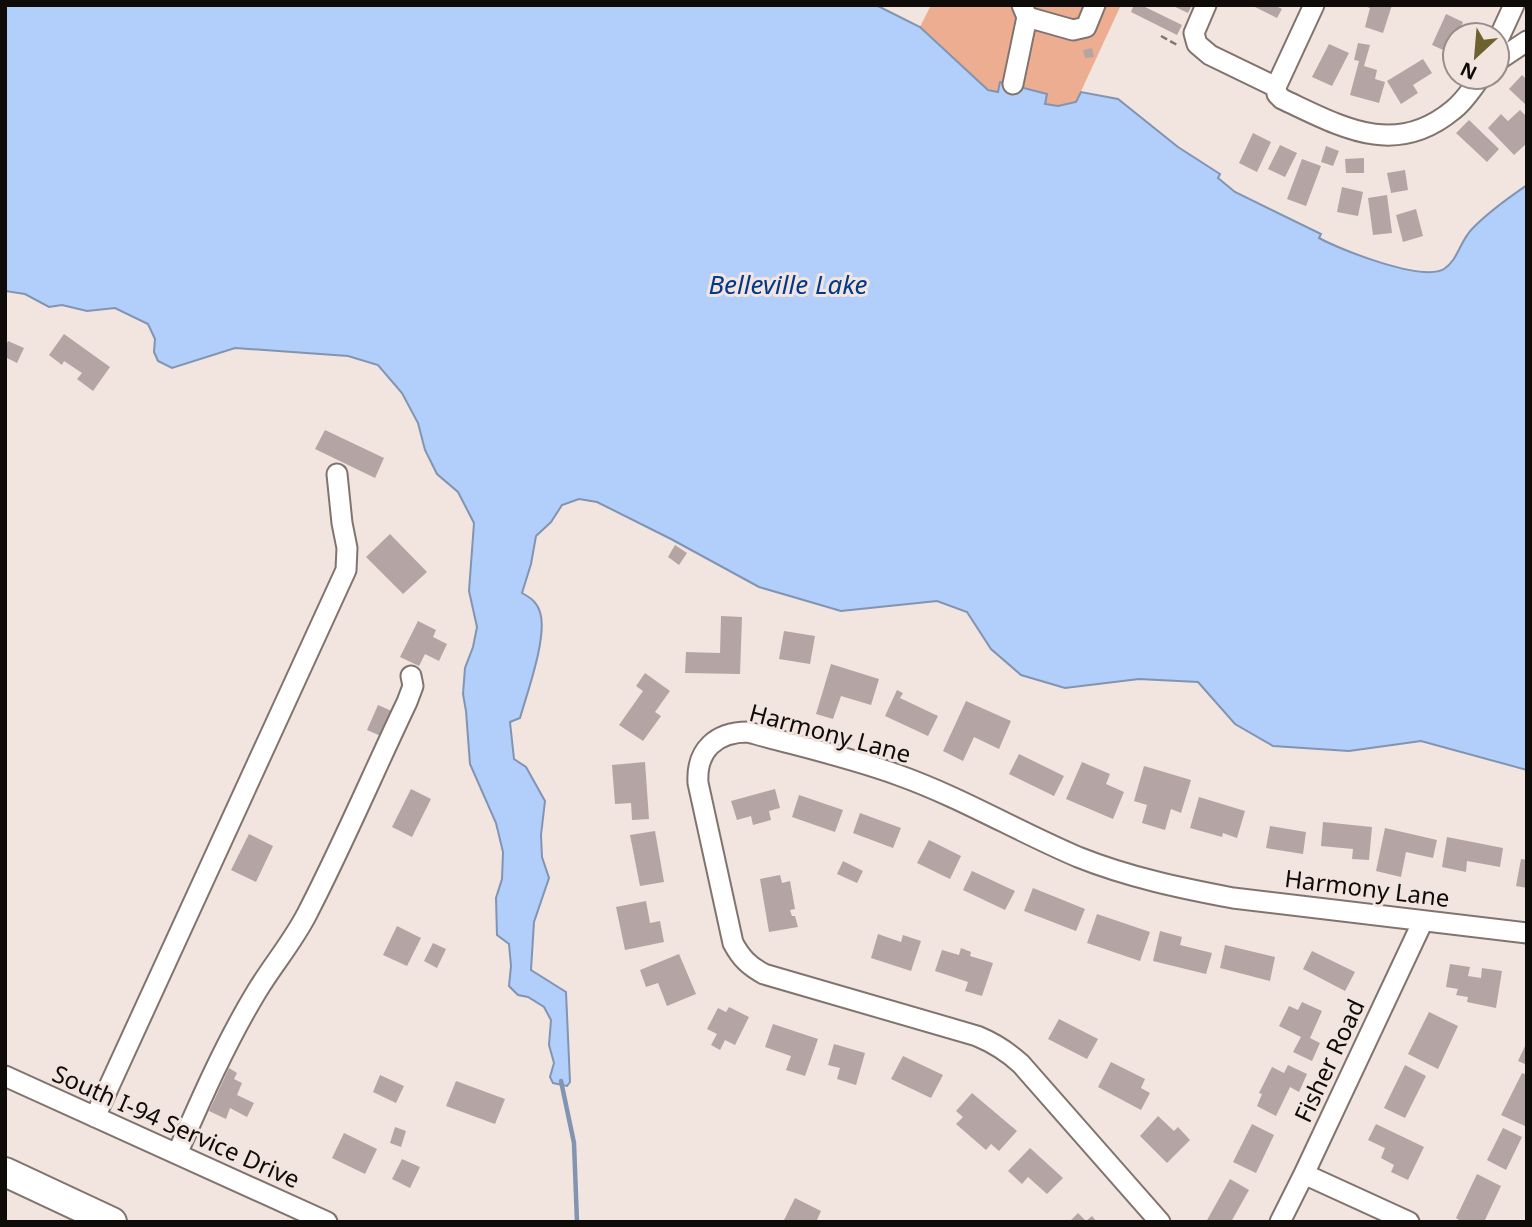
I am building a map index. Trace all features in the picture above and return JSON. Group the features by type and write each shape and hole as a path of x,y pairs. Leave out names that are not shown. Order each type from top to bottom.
{"highway":[{"path":"5,1172 112,1222"}],"street":[{"path":"1013,84 1025,11 1073,30 1086,27 1095,5"},
{"path":"1206,5 1194,33 1197,44 1210,55 1276,87"},
{"path":"1314,5 1276,87 1277,94 1282,99 1365,134 1391,135 1416,131 1443,117 1463,101 1470,91"},
{"path":"1507,21 1514,5"},
{"path":"1511,51 1527,40"},
{"path":"95,1117 346,570 347,548 337,474"},
{"path":"177,1154 242,1016 308,912 407,702 413,686 411,676"},
{"name":"Harmony Lane","path":"1160,1222 1021,1063 1006,1050 977,1036 764,974 744,961 733,943 698,783 698,766 708,747 726,734 748,732 885,771 942,793 1078,857 1139,878 1233,898 1527,933"},
{"name":"Fisher Road","path":"1280,1222 1423,921"},
{"name":"South I-94 Service Drive","path":"5,1076 327,1222"},
{"path":"1304,1174 1409,1222"}],"path":[{"path":"1161,36 1180,46"}],"shaded area":[{"path":"931,5 1121,5 1076,102 1058,106 1044,104 1047,94 997,92 982,85 920,27"}],"water":[{"name":"Belleville Lake","path":"5,5 876,5 920,27 988,90 998,92 1000,82 1047,94 1045,104 1058,106 1076,102 1081,92 1118,99 1178,147 1220,174 1218,178 1235,192 1321,234 1319,238 1382,263 1418,271 1433,272 1444,269 1453,261 1472,229 1491,211 1527,185 1527,770 1421,741 1349,751 1273,746 1235,724 1198,682 1139,679 1065,688 1021,675 991,649 967,612 937,601 841,611 759,587 597,502 579,499 562,505 551,522 536,536 522,593 539,609 541,635 536,665 520,718 510,722 514,759 526,767 545,801 541,835 542,857 549,878 534,922 531,970 566,992 570,1082 567,1086 553,1083 550,1077 554,1063 549,1045 551,1020 544,1007 528,997 518,995 509,986 509,944 497,935 496,898 502,879 503,852 496,823 470,764 463,694 465,668 477,627 469,591 474,523 458,492 437,474 425,450 418,423 402,393 378,365 348,356 235,348 172,368 158,361 154,352 155,339 148,324 115,308 87,311 62,305 49,307 25,294 5,291"}],"building":[{"path":"1134,5 1141,5 1182,25 1177,35 1131,12"},
{"path":"1171,5 1192,5 1188,13"},
{"path":"1251,5 1274,5 1282,9 1277,18"},
{"path":"1362,5 1392,5 1383,33 1365,27 1370,8"},
{"path":"1446,14 1461,21 1443,21"},
{"path":"1441,25 1441,49 1432,45"},
{"path":"1358,43 1370,45 1364,66 1377,70 1375,79 1385,82 1379,103 1350,95 1359,61 1354,60"},
{"path":"1329,44 1349,53 1332,86 1312,77"},
{"path":"1092,48 1094,57 1085,58 1083,50"},
{"path":"1423,59 1432,73 1413,85 1418,93 1401,104 1387,81"},
{"path":"1522,75 1527,80 1527,106 1511,91 1511,87"},
{"path":"1520,110 1527,117 1527,143 1514,155 1488,128 1501,114 1508,121"},
{"path":"1469,120 1499,149 1487,162 1456,133"},
{"path":"1253,133 1271,142 1257,172 1239,163"},
{"path":"1280,145 1297,153 1285,177 1268,169"},
{"path":"1326,146 1339,151 1333,166 1321,162"},
{"path":"1364,158 1364,173 1346,173 1345,159"},
{"path":"1302,159 1321,166 1306,206 1287,199"},
{"path":"1405,170 1408,190 1391,193 1387,173"},
{"path":"1342,187 1363,192 1358,216 1337,212"},
{"path":"1387,195 1392,233 1373,235 1368,198"},
{"path":"1416,209 1423,236 1403,242 1396,215"},
{"path":"64,334 110,367 93,391 77,379 82,373 64,361 62,365 49,355"},
{"path":"8,341 24,348 17,363 5,357"},
{"path":"325,430 384,458 375,478 315,449"},
{"path":"390,534 427,572 403,594 366,557"},
{"path":"675,545 687,553 679,565 668,557"},
{"path":"721,616 742,617 740,674 685,673 686,652 720,653"},
{"path":"418,621 436,630 433,637 447,644 439,661 425,654 419,666 400,657"},
{"path":"784,631 815,636 810,664 779,659"},
{"path":"831,664 879,679 871,705 841,696 833,719 816,714"},
{"path":"645,673 670,691 655,712 661,716 643,741 619,725 643,691 636,686"},
{"path":"897,690 903,693 900,698 938,716 928,736 885,716"},
{"path":"966,701 1011,721 999,749 974,737 963,761 943,751"},
{"path":"378,705 394,712 383,737 367,730"},
{"path":"1019,754 1064,776 1054,796 1009,774"},
{"path":"645,762 649,819 632,820 631,803 615,804 612,765"},
{"path":"1082,762 1110,774 1106,784 1124,792 1113,819 1066,799"},
{"path":"1144,766 1191,780 1181,813 1171,809 1165,830 1142,823 1147,805 1134,801"},
{"path":"411,789 431,799 412,837 392,827"},
{"path":"775,789 780,808 769,811 771,820 753,825 751,816 737,820 731,801"},
{"path":"799,795 843,810 835,832 792,817"},
{"path":"1199,797 1245,811 1237,838 1223,833 1222,837 1190,828"},
{"path":"860,813 901,828 893,848 853,833"},
{"path":"1323,822 1372,827 1369,860 1352,859 1353,849 1321,846"},
{"path":"1270,826 1306,832 1303,854 1266,848"},
{"path":"1385,828 1437,840 1433,858 1406,852 1401,877 1376,871"},
{"path":"655,831 664,882 640,886 630,835"},
{"path":"249,834 273,846 256,882 231,870"},
{"path":"1447,837 1503,848 1500,867 1467,861 1466,872 1442,867"},
{"path":"929,840 961,856 950,879 917,863"},
{"path":"1521,859 1527,860 1527,888 1516,886"},
{"path":"843,861 863,871 857,883 837,874"},
{"path":"972,871 1015,891 1005,910 963,890"},
{"path":"780,875 782,883 790,881 795,909 790,910 798,927 769,932 760,879"},
{"path":"1033,888 1085,909 1076,931 1024,911"},
{"path":"646,901 650,923 660,921 664,942 625,950 616,907"},
{"path":"1097,914 1150,932 1140,961 1087,943"},
{"path":"397,926 421,938 407,966 383,955"},
{"path":"1160,931 1182,937 1180,945 1212,953 1206,974 1153,961"},
{"path":"878,934 901,942 903,935 921,941 911,971 871,958"},
{"path":"433,943 446,949 437,968 424,961"},
{"path":"1225,945 1275,957 1270,981 1220,968"},
{"path":"961,948 971,952 970,956 993,963 982,996 965,991 968,982 935,971 942,950 959,955"},
{"path":"1312,951 1355,972 1345,991 1303,969"},
{"path":"679,954 696,994 667,1006 658,983 646,987 640,970"},
{"path":"1450,964 1470,967 1468,976 1481,978 1482,968 1502,971 1496,1008 1467,1002 1468,997 1456,995 1458,989 1446,987"},
{"path":"1302,1002 1322,1011 1310,1038 1320,1043 1312,1061 1293,1052 1301,1037 1279,1026 1289,1006 1298,1010"},
{"path":"729,1007 749,1017 735,1045 725,1040 720,1050 711,1045 717,1034 707,1029 718,1008 726,1012"},
{"path":"1429,1012 1458,1026 1438,1069 1408,1054"},
{"path":"1059,1019 1098,1039 1087,1059 1048,1039"},
{"path":"773,1024 818,1039 805,1076 786,1070 791,1056 765,1047"},
{"path":"1527,1042 1527,1065 1518,1061"},
{"path":"834,1044 865,1053 856,1085 837,1079 840,1068 828,1065"},
{"path":"903,1056 943,1075 931,1098 891,1079"},
{"path":"1111,1062 1145,1079 1141,1088 1150,1093 1141,1110 1098,1087"},
{"path":"1288,1065 1307,1074 1299,1092 1290,1087 1276,1116 1257,1106 1262,1094 1259,1093 1272,1067 1284,1073"},
{"path":"1405,1065 1426,1076 1405,1118 1384,1108"},
{"path":"229,1068 237,1073 234,1079 242,1083 237,1095 254,1103 247,1117 230,1108 226,1119 209,1111"},
{"path":"1522,1073 1527,1075 1527,1127 1501,1115"},
{"path":"380,1075 404,1086 396,1103 373,1092"},
{"path":"456,1081 505,1099 495,1124 446,1106"},
{"path":"972,1093 1017,1131 999,1151 991,1144 986,1150 956,1124 963,1117 956,1111"},
{"path":"1158,1116 1174,1131 1178,1127 1190,1140 1167,1163 1140,1136"},
{"path":"1252,1124 1274,1135 1256,1173 1233,1162"},
{"path":"1376,1124 1424,1147 1408,1180 1391,1172 1394,1165 1381,1158 1385,1148 1368,1140"},
{"path":"395,1127 406,1131 401,1147 390,1143"},
{"path":"1503,1128 1522,1137 1506,1170 1487,1160"},
{"path":"344,1133 377,1149 365,1174 332,1158"},
{"path":"1030,1148 1063,1178 1047,1194 1028,1177 1022,1184 1008,1171"},
{"path":"402,1159 420,1167 410,1188 392,1179"},
{"path":"1477,1174 1501,1186 1484,1222 1462,1222 1456,1218"},
{"path":"1230,1179 1249,1190 1231,1222 1206,1222"},
{"path":"795,1198 821,1211 816,1222 783,1222"},
{"path":"1078,1213 1086,1221 1092,1216 1097,1222 1069,1222"}],"waterway":[{"path":"561,1081 574,1143 577,1222"}]}
